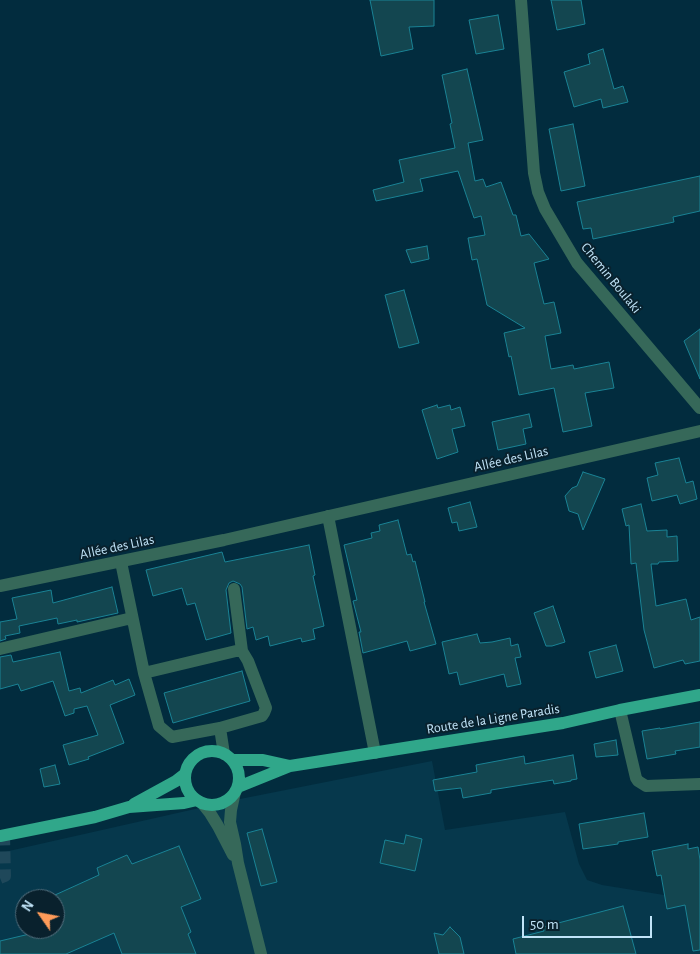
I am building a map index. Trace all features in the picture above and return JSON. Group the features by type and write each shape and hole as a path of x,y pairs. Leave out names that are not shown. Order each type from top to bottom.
{"main road":[{"name":"Route de la Ligne Paradis","path":"236,789 290,766 563,723 700,695"},
{"path":"0,836 129,807 199,802 214,805 220,804 226,801 236,789 239,781 238,770 228,757 213,751 202,753 193,759 185,774 186,786 192,796 199,802"},
{"name":"Route de la Ligne Paradis","path":"228,757 263,760 290,766"},
{"path":"129,807 185,774"}],"street":[{"name":"Chemin Boulaki","path":"521,0 534,173 538,192 545,209 577,263 700,408"},
{"name":"Allée des Lilas","path":"0,586 122,562 700,431"},
{"path":"328,516 376,753"},
{"path":"122,562 144,673 159,726 172,737 220,728 262,716 264,713 266,708 248,661 242,652 234,588"},
{"path":"0,649 132,618"},
{"path":"144,673 236,651 242,652"},
{"path":"620,710 638,781 646,786 700,784"},
{"path":"220,728 228,757"},
{"path":"236,789 230,822 238,863 261,954"},
{"path":"199,802 218,826 238,863"}],"shaded area":[{"path":"432,761 445,830 565,812 579,864 587,880 602,885 664,895 700,888 700,954 0,954 0,853 235,800"}],"building":[{"path":"370,0 434,0 434,26 409,27 413,49 381,56"},
{"path":"551,0 581,0 585,24 557,30"},
{"path":"498,15 504,49 476,54 469,20"},
{"path":"603,49 614,89 623,86 628,102 603,108 601,99 574,107 564,72 590,64 588,54"},
{"path":"467,69 483,140 468,143 475,181 483,179 486,187 501,182 513,215 516,215 521,236 529,234 549,259 534,263 544,304 554,302 561,333 545,336 551,369 573,365 574,369 609,362 614,388 585,393 592,426 563,432 554,388 519,395 504,333 525,328 487,305 477,259 472,260 468,238 485,235 481,216 474,218 458,171 420,179 423,191 376,201 373,190 404,182 399,160 455,148 442,75"},
{"path":"573,124 585,186 561,191 549,129"},
{"path":"700,176 700,211 673,217 674,222 593,239 591,228 583,229 577,202"},
{"path":"427,246 429,259 411,263 406,250"},
{"path":"404,290 419,343 399,348 385,295"},
{"path":"700,329 700,379 684,341"},
{"path":"437,405 438,408 450,405 451,410 460,407 465,426 452,429 458,452 437,459 422,410"},
{"path":"529,414 532,427 523,429 526,444 498,450 492,422"},
{"path":"679,458 686,483 693,481 697,499 680,504 677,495 652,501 647,478 658,475 655,463"},
{"path":"583,472 605,479 583,530 578,514 569,511 565,496 572,488 577,486"},
{"path":"470,502 477,527 459,531 457,522 452,523 448,508"},
{"path":"641,504 647,531 667,530 667,537 677,536 678,561 651,564 656,606 686,599 691,620 700,617 700,661 685,664 683,660 654,668 644,630 636,563 631,564 629,525 626,526 622,509"},
{"path":"398,520 407,555 411,554 413,562 415,561 436,644 410,651 407,641 363,653 359,632 361,632 353,601 357,600 344,545 372,538 371,533 380,531 379,525"},
{"path":"309,545 315,575 313,576 324,626 313,629 315,639 302,642 301,638 270,646 268,636 256,640 253,627 247,629 242,587 233,581 229,583 226,590 231,633 206,640 195,603 187,605 182,588 153,596 146,570 222,552 225,562"},
{"path":"112,587 118,613 77,622 77,620 58,624 57,618 19,626 20,633 5,636 6,639 0,641 0,622 17,619 12,598 51,590 53,603"},
{"path":"553,606 565,642 546,646 534,613"},
{"path":"477,634 480,643 510,638 511,646 518,644 521,657 515,658 521,684 507,687 504,674 460,685 457,672 449,674 442,642"},
{"path":"616,645 623,671 596,678 589,652"},
{"path":"60,652 69,691 80,688 81,693 113,680 115,685 129,679 135,695 110,705 124,743 88,757 89,759 69,765 63,745 98,735 87,706 74,709 74,713 65,716 53,681 21,691 18,684 0,689 0,657 11,655 13,662"},
{"path":"242,671 250,701 173,723 164,693"},
{"path":"700,722 700,747 675,751 676,754 647,759 642,731"},
{"path":"616,740 618,755 596,757 594,744"},
{"path":"573,755 577,779 571,781 554,784 553,780 491,790 491,793 463,798 461,788 435,791 433,780 477,772 476,765 524,756 525,764"},
{"path":"55,765 60,784 44,787 40,769"},
{"path":"644,813 648,837 583,849 579,824"},
{"path":"262,829 277,882 261,886 247,833"},
{"path":"406,835 422,839 415,871 380,863 385,840 404,844"},
{"path":"688,844 688,849 698,847 700,860 700,950 693,951 685,905 667,909 661,875 657,876 652,851"},
{"path":"179,846 201,899 181,907 191,932 188,934 196,954 122,954 114,933 66,954 0,954 0,941 15,937 15,939 65,939 65,890 99,875 97,868 127,855 132,864"},
{"path":"623,906 636,954 516,954 513,939 544,931 543,927"},
{"path":"450,927 460,937 464,954 439,954 434,933 443,935"}],"tunnel":[{"path":"0,878 5,876 4,835"}]}
